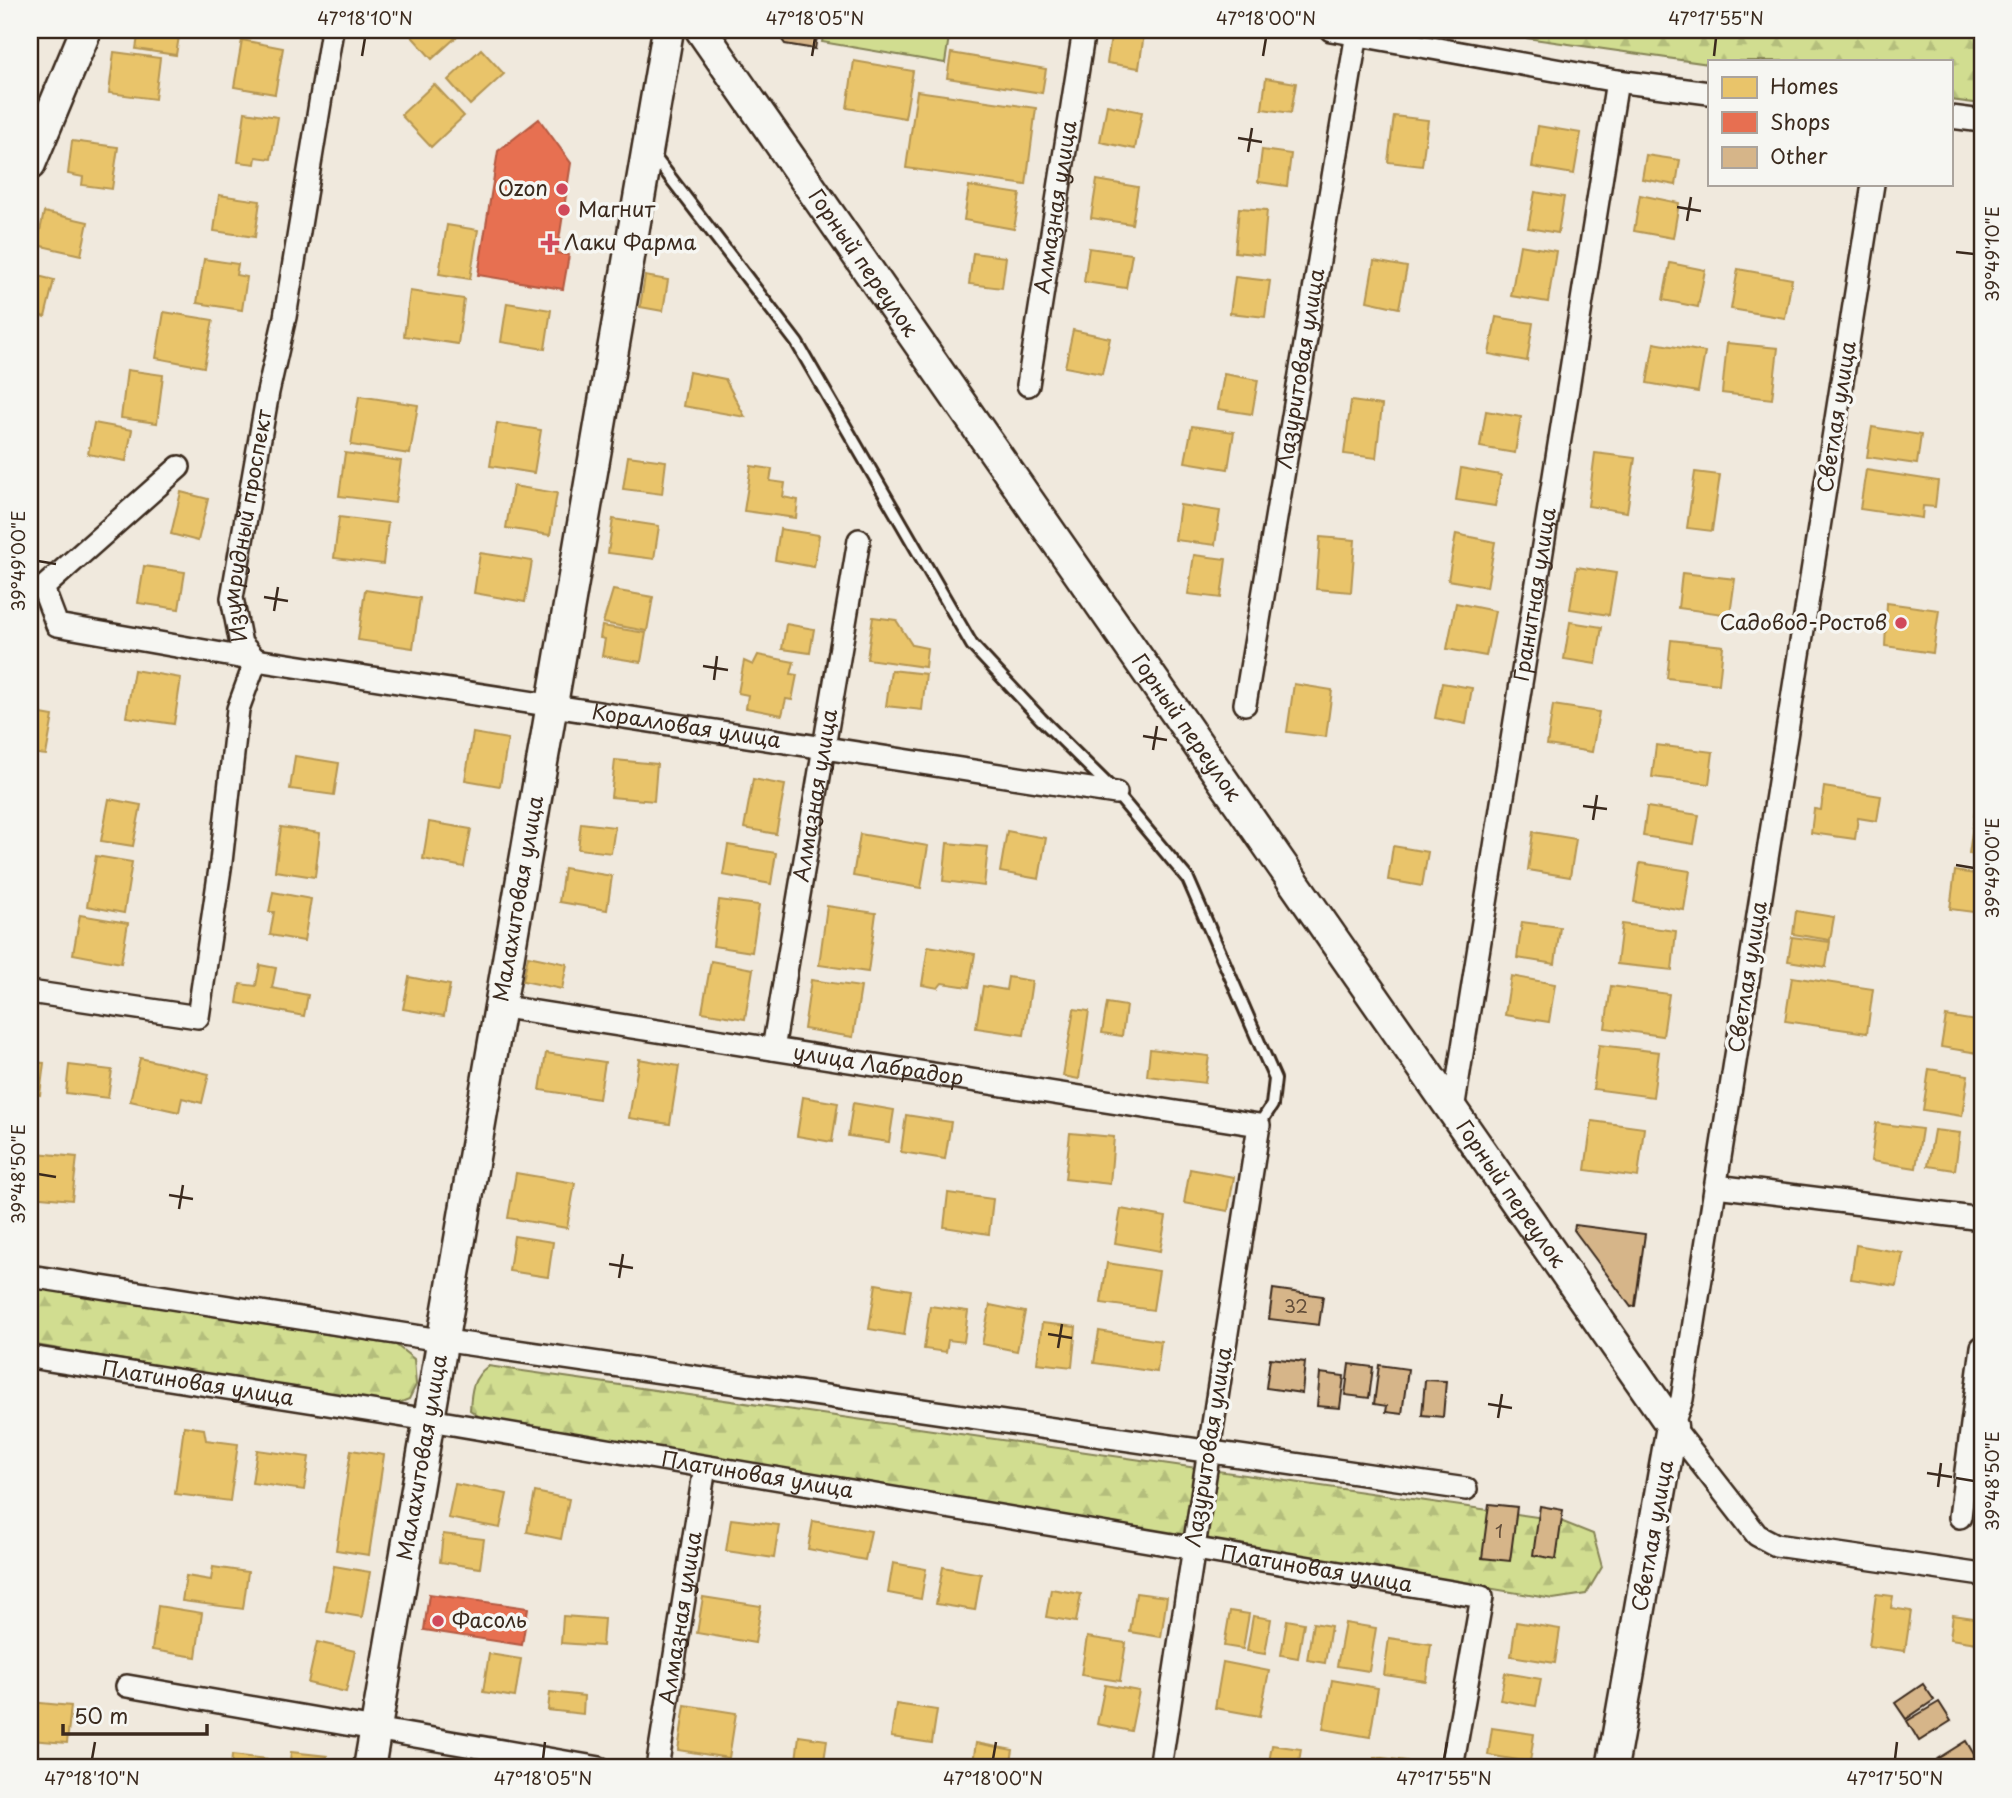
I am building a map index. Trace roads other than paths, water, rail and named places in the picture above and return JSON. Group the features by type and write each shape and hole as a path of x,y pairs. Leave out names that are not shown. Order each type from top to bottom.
{"street":[{"path":"30,164 86,30"},
{"name":"Изумрудный проспект","path":"30,992 198,1017 221,862 238,709 256,660 241,644 232,598 268,392 285,317 332,30"},
{"name":"Малахитовая улица","path":"369,1768 667,30"},
{"name":"Горный переулок","path":"701,30 1672,1426"},
{"name":"Алмазная улица","path":"1028,385 1084,30"},
{"path":"1331,30 1617,81 1708,93"},
{"name":"Лазуритовая улица","path":"1245,704 1357,33"},
{"name":"Гранитная улица","path":"1453,1110 1617,81"},
{"path":"1952,117 1982,121"},
{"name":"Светлая улица","path":"1612,1768 1672,1426 1682,1399 1873,186"},
{"name":"Коралловая улица","path":"179,467 43,588 57,625 551,707 1116,793"},
{"name":"Алмазная улица","path":"773,1049 826,749 859,540"},
{"name":"улица Лабрадор","path":"498,1006 1258,1125"},
{"name":"Лазуритовая улица","path":"1160,1768 1258,1125"},
{"path":"1716,1186 1982,1219"},
{"path":"30,1276 441,1340 1466,1489"},
{"path":"1959,1517 1982,1347"},
{"name":"Платиновая улица","path":"30,1357 429,1420 1482,1597 1452,1768"},
{"path":"1672,1426 1757,1535 1776,1545 1982,1575"},
{"name":"Алмазная улица","path":"657,1768 705,1467"},
{"path":"127,1686 600,1768"}],"lane":[{"path":"647,147 797,343 972,645 1041,719 1116,793 1188,879 1275,1079 1272,1105 1258,1125"}],"place":[{"name":"Ozon","path":"562,189"},
{"name":"Магнит","path":"564,210"},
{"name":"Лаки Фарма","path":"550,243"},
{"name":"Садовод-Ростов","path":"1901,623"},
{"name":"Фасоль","path":"438,1621"}]}
